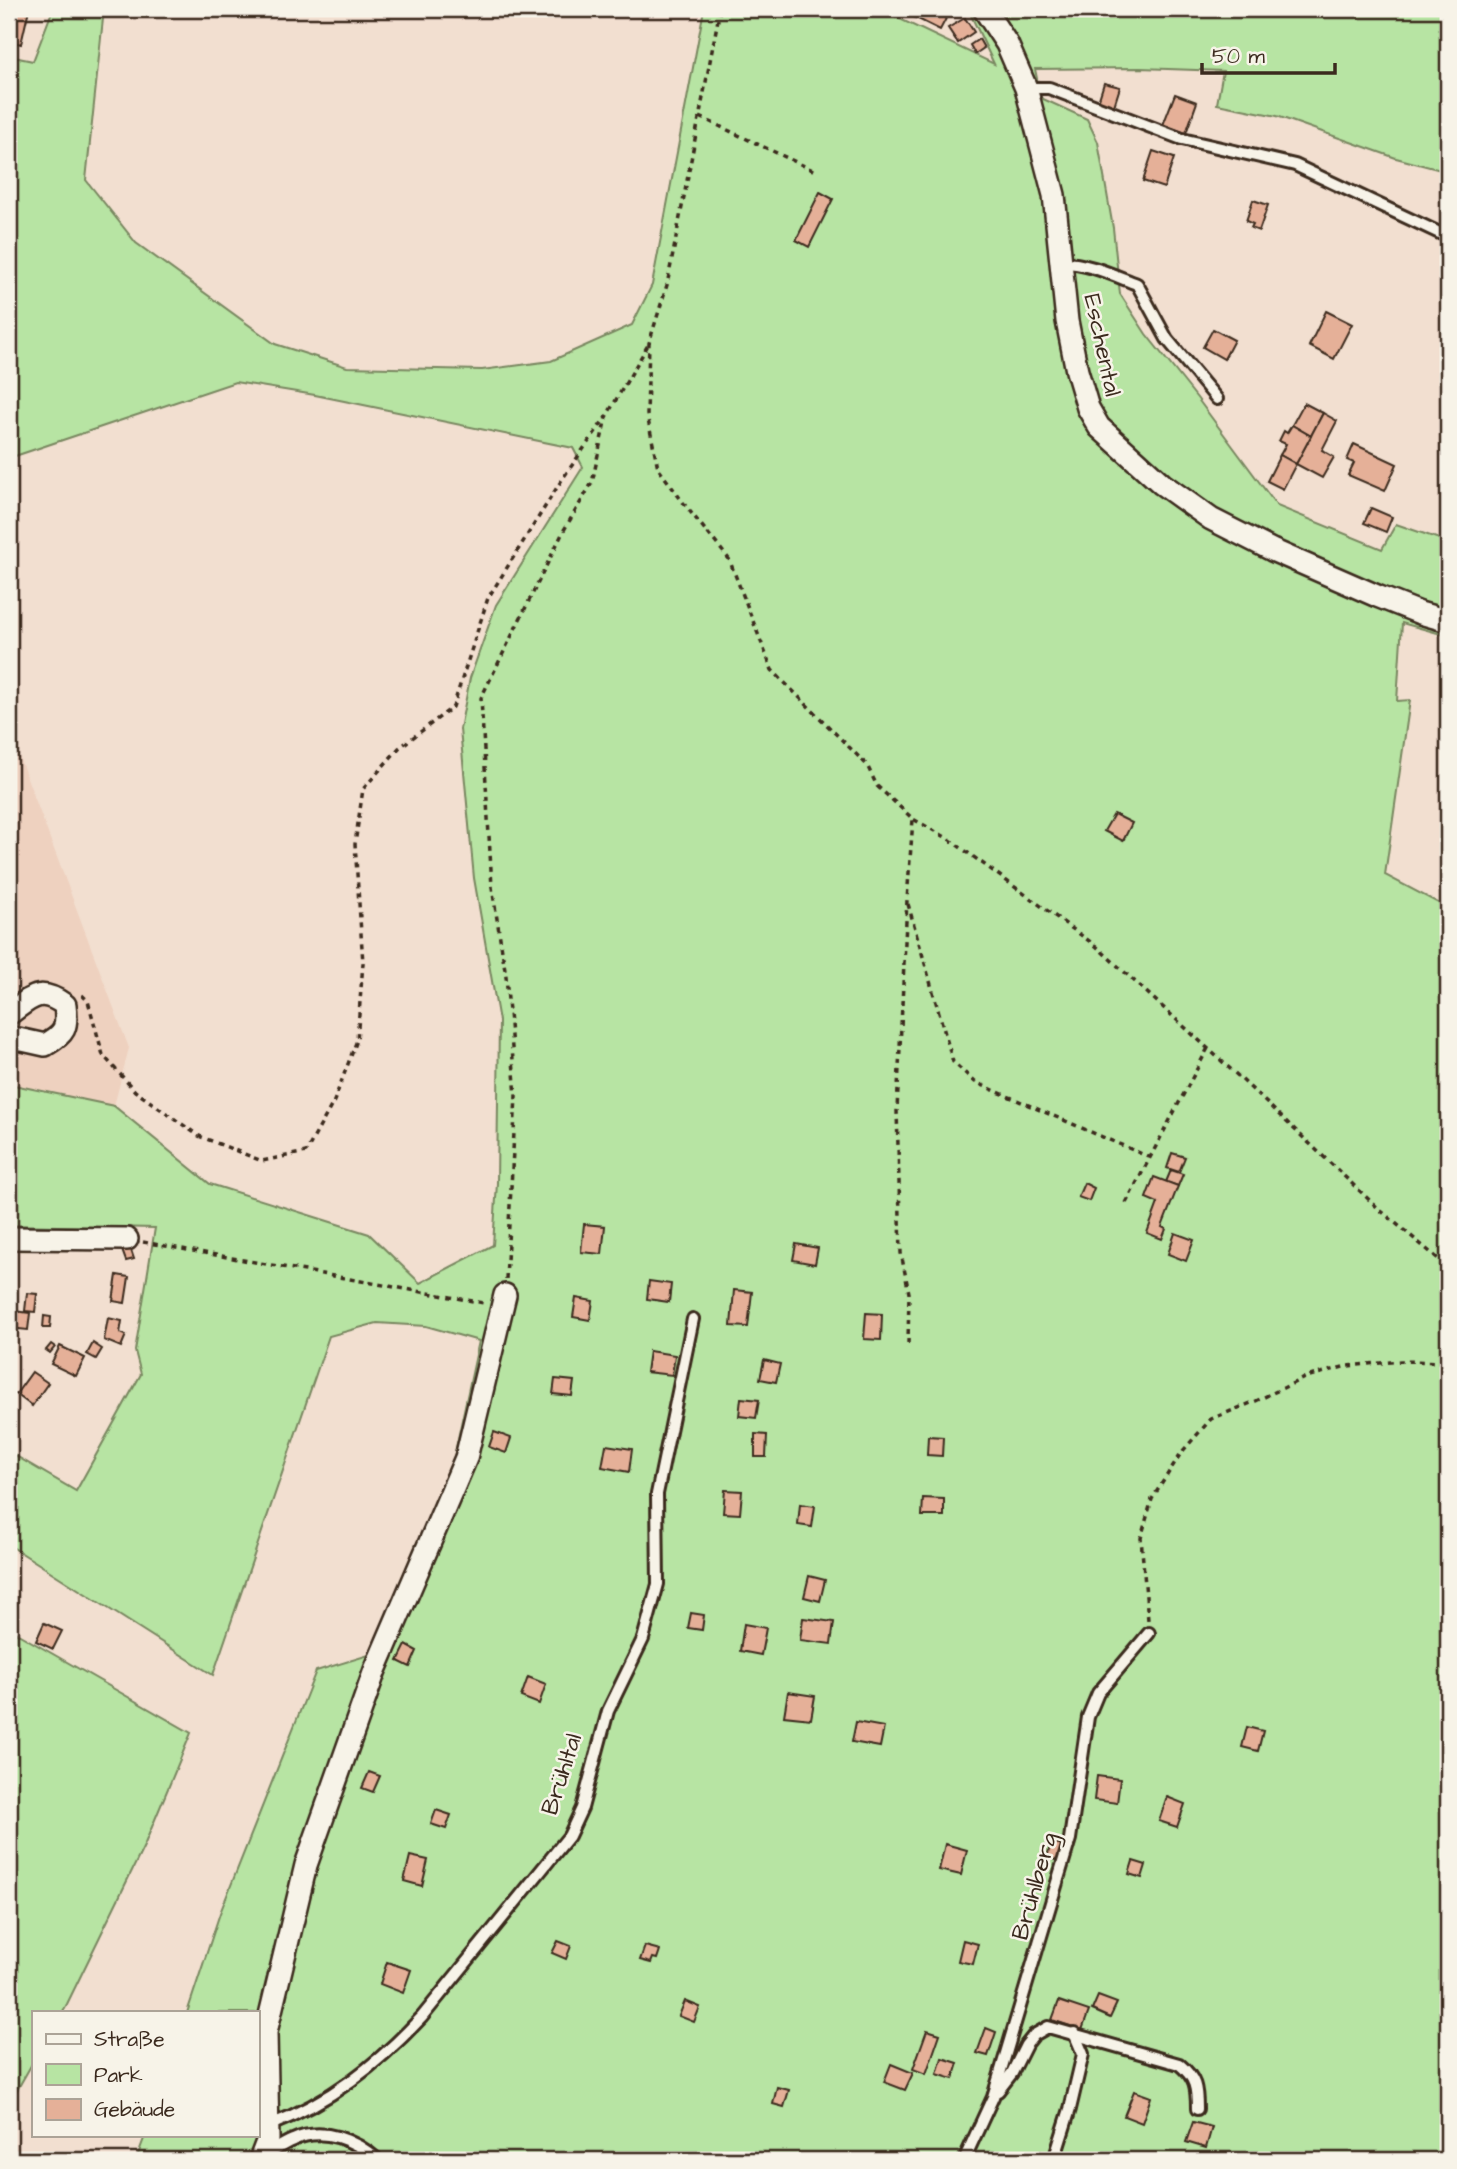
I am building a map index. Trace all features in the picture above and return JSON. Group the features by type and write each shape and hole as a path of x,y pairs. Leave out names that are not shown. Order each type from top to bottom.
{"street":[{"name":"Eschental","path":"984,9 1007,44 1026,88 1054,195 1067,321 1083,393 1099,427 1162,484 1211,519 1272,550 1377,596 1448,621"},
{"path":"9,1014 35,995 52,995 65,1005 67,1022 60,1036 45,1045 9,1037"},
{"path":"9,1238 127,1238"},
{"path":"261,2159 268,2139 266,2032 306,1866 375,1670 466,1458 504,1300"}],"lane":[{"path":"1026,88 1049,88 1182,139 1295,165 1448,237"},
{"path":"1063,263 1095,269 1136,284 1167,339 1217,399"},
{"name":"Brühltal","path":"268,2126 300,2114 336,2093 396,2044 422,2017 569,1836 582,1808 608,1711 643,1639 658,1584 657,1494 693,1319"},
{"name":"Brühlberg","path":"964,2160 993,2097 1070,1839 1088,1717 1098,1693 1149,1633"},
{"path":"993,2097 1012,2073 1026,2045 1034,2035 1048,2027 1179,2064 1191,2074 1197,2092 1197,2109"},
{"path":"1054,2160 1083,2054 1074,2033"},
{"path":"261,2159 294,2139 324,2133 343,2138 378,2160"}],"path":[{"path":"80,992 88,1001 103,1055 135,1091 199,1136 262,1161 306,1152 334,1101 357,1040 363,963 355,844 363,789 399,748 453,707 488,598 563,478 606,417 649,343 667,285 720,9"},
{"path":"700,117 815,171"},
{"path":"649,343 647,415 658,468 729,559 772,670 867,765 877,786 914,819 949,839 1096,946 1380,1210 1448,1267"},
{"path":"127,1238 504,1300 516,1096 506,976 492,887 481,698 558,542 592,482 606,417"},
{"path":"908,1344 909,1293 901,1253 897,1110 906,900 914,819"},
{"path":"906,900 953,1062 975,1082 1149,1157"},
{"path":"1126,1203 1208,1048"},
{"path":"1149,1633 1140,1538 1152,1499 1181,1453 1211,1419 1306,1377 1347,1366 1401,1361 1448,1363"}],"shaded area":[{"path":"9,730 129,1048 114,1106 9,1084"}],"green space":[{"path":"53,9 104,9 86,180 136,243 275,344 347,367 482,370 551,361 632,325 652,285 704,9 879,9 994,64 968,9 1448,9 1448,172 1396,158 1277,116 1217,104 1223,71 1140,68 1035,69 1041,98 1087,119 1098,142 1113,228 1120,294 1146,334 1277,506 1382,549 1396,524 1448,542 1448,636 1402,623 1397,701 1410,700 1385,875 1448,908 1448,2160 136,2160 144,2138 259,2138 259,2011 188,2011 220,1913 316,1671 369,1655 454,1457 479,1341 426,1326 377,1323 329,1336 213,1675 9,1545 9,1452 76,1491 141,1374 135,1351 155,1228 9,1225 9,1084 114,1106 210,1184 369,1234 420,1283 493,1245 497,1183 499,1021 474,878 460,729 470,678 496,605 583,467 573,448 315,395 235,382 9,458 9,56 33,61"},
{"path":"11,1630 191,1733 144,1846 63,2011 32,2011 32,2064 9,2104"}],"building":[{"path":"9,9 29,9 21,44 9,41"},
{"path":"911,9 951,9 940,30 908,14"},
{"path":"965,18 974,32 958,43 948,28"},
{"path":"979,39 984,48 975,54 970,45"},
{"path":"1104,83 1120,87 1114,106 1098,102"},
{"path":"1175,94 1197,102 1186,133 1163,125"},
{"path":"1153,151 1174,158 1164,188 1143,181"},
{"path":"820,192 833,199 809,247 796,240"},
{"path":"1253,200 1268,205 1259,231 1251,228 1253,224 1246,221"},
{"path":"1326,311 1352,324 1334,359 1309,346"},
{"path":"1213,329 1234,340 1224,359 1203,347"},
{"path":"1304,403 1323,413 1311,436 1292,425"},
{"path":"1323,413 1337,421 1322,450 1334,457 1322,478 1296,464"},
{"path":"1292,425 1311,436 1296,464 1280,455 1286,444 1279,441 1284,431 1287,433"},
{"path":"1354,444 1397,464 1385,491 1348,475 1354,463 1347,460"},
{"path":"1280,455 1296,464 1283,489 1267,481"},
{"path":"1371,508 1392,517 1386,532 1364,523"},
{"path":"1114,814 1132,823 1123,841 1104,831"},
{"path":"1172,1153 1185,1157 1179,1172 1167,1168"},
{"path":"1171,1170 1183,1174 1178,1186 1166,1182"},
{"path":"1154,1177 1178,1186 1162,1227 1166,1229 1162,1239 1147,1233 1158,1203 1146,1198"},
{"path":"1084,1183 1094,1188 1089,1201 1078,1197"},
{"path":"584,1224 605,1226 602,1254 581,1252"},
{"path":"1175,1233 1194,1240 1186,1261 1168,1254"},
{"path":"796,1244 818,1248 815,1264 793,1260"},
{"path":"130,1247 134,1259 126,1261 122,1250"},
{"path":"117,1275 129,1277 125,1303 113,1301"},
{"path":"649,1281 671,1284 669,1302 647,1299"},
{"path":"734,1290 752,1292 748,1327 731,1326"},
{"path":"27,1293 37,1294 35,1312 25,1311"},
{"path":"576,1298 593,1301 590,1320 573,1317"},
{"path":"14,1311 30,1313 28,1330 9,1328"},
{"path":"866,1313 882,1314 881,1340 864,1339"},
{"path":"44,1316 51,1317 50,1328 43,1328"},
{"path":"108,1318 122,1321 120,1333 126,1335 121,1347 104,1340"},
{"path":"93,1343 102,1349 96,1359 87,1354"},
{"path":"51,1344 55,1347 50,1353 46,1350"},
{"path":"60,1346 85,1358 76,1376 51,1364"},
{"path":"649,1351 675,1355 672,1375 646,1372"},
{"path":"764,1360 780,1364 776,1382 760,1379"},
{"path":"32,1372 48,1383 32,1406 16,1394"},
{"path":"555,1379 574,1381 572,1396 553,1394"},
{"path":"741,1398 759,1400 756,1418 739,1416"},
{"path":"494,1432 511,1438 506,1453 489,1447"},
{"path":"755,1434 767,1435 766,1457 755,1457"},
{"path":"928,1436 943,1437 942,1456 927,1455"},
{"path":"606,1445 632,1449 629,1472 602,1467"},
{"path":"725,1490 742,1491 740,1514 723,1513"},
{"path":"923,1498 944,1499 944,1516 922,1516"},
{"path":"800,1504 815,1506 812,1527 798,1525"},
{"path":"809,1576 825,1580 820,1601 804,1597"},
{"path":"691,1613 704,1615 702,1630 688,1628"},
{"path":"803,1618 834,1622 831,1644 800,1640"},
{"path":"44,1623 62,1631 53,1649 36,1641"},
{"path":"744,1624 766,1628 761,1655 740,1651"},
{"path":"406,1645 417,1651 410,1667 398,1661"},
{"path":"528,1677 546,1684 539,1704 521,1697"},
{"path":"788,1692 815,1696 811,1719 784,1716"},
{"path":"856,1722 884,1727 880,1747 852,1742"},
{"path":"1247,1727 1263,1731 1258,1751 1242,1747"},
{"path":"369,1772 380,1776 373,1792 362,1788"},
{"path":"1097,1776 1120,1779 1117,1803 1094,1800"},
{"path":"1167,1797 1185,1804 1177,1827 1159,1821"},
{"path":"436,1810 451,1815 446,1829 431,1824"},
{"path":"1051,1842 1063,1845 1060,1861 1047,1858"},
{"path":"945,1844 967,1850 961,1875 939,1870"},
{"path":"410,1856 428,1860 422,1886 404,1881"},
{"path":"1133,1861 1146,1865 1142,1878 1129,1874"},
{"path":"963,1940 978,1944 973,1964 958,1961"},
{"path":"558,1941 571,1946 566,1959 552,1953"},
{"path":"645,1946 660,1950 657,1959 653,1958 651,1963 640,1960"},
{"path":"387,1962 411,1970 403,1993 380,1984"},
{"path":"1098,1996 1117,2003 1110,2018 1092,2010"},
{"path":"685,2001 700,2007 694,2022 679,2016"},
{"path":"1059,2001 1089,2011 1082,2030 1052,2020"},
{"path":"986,2028 996,2032 988,2056 977,2053"},
{"path":"927,2030 940,2034 926,2074 913,2069"},
{"path":"942,2058 958,2063 953,2079 937,2074"},
{"path":"891,2064 913,2073 905,2090 884,2082"},
{"path":"777,2087 789,2090 784,2107 773,2104"},
{"path":"1134,2091 1151,2097 1142,2123 1124,2116"},
{"path":"1193,2122 1212,2127 1206,2148 1186,2142"},
{"path":"1039,2151 1048,2154 1045,2160 1036,2160"}]}
